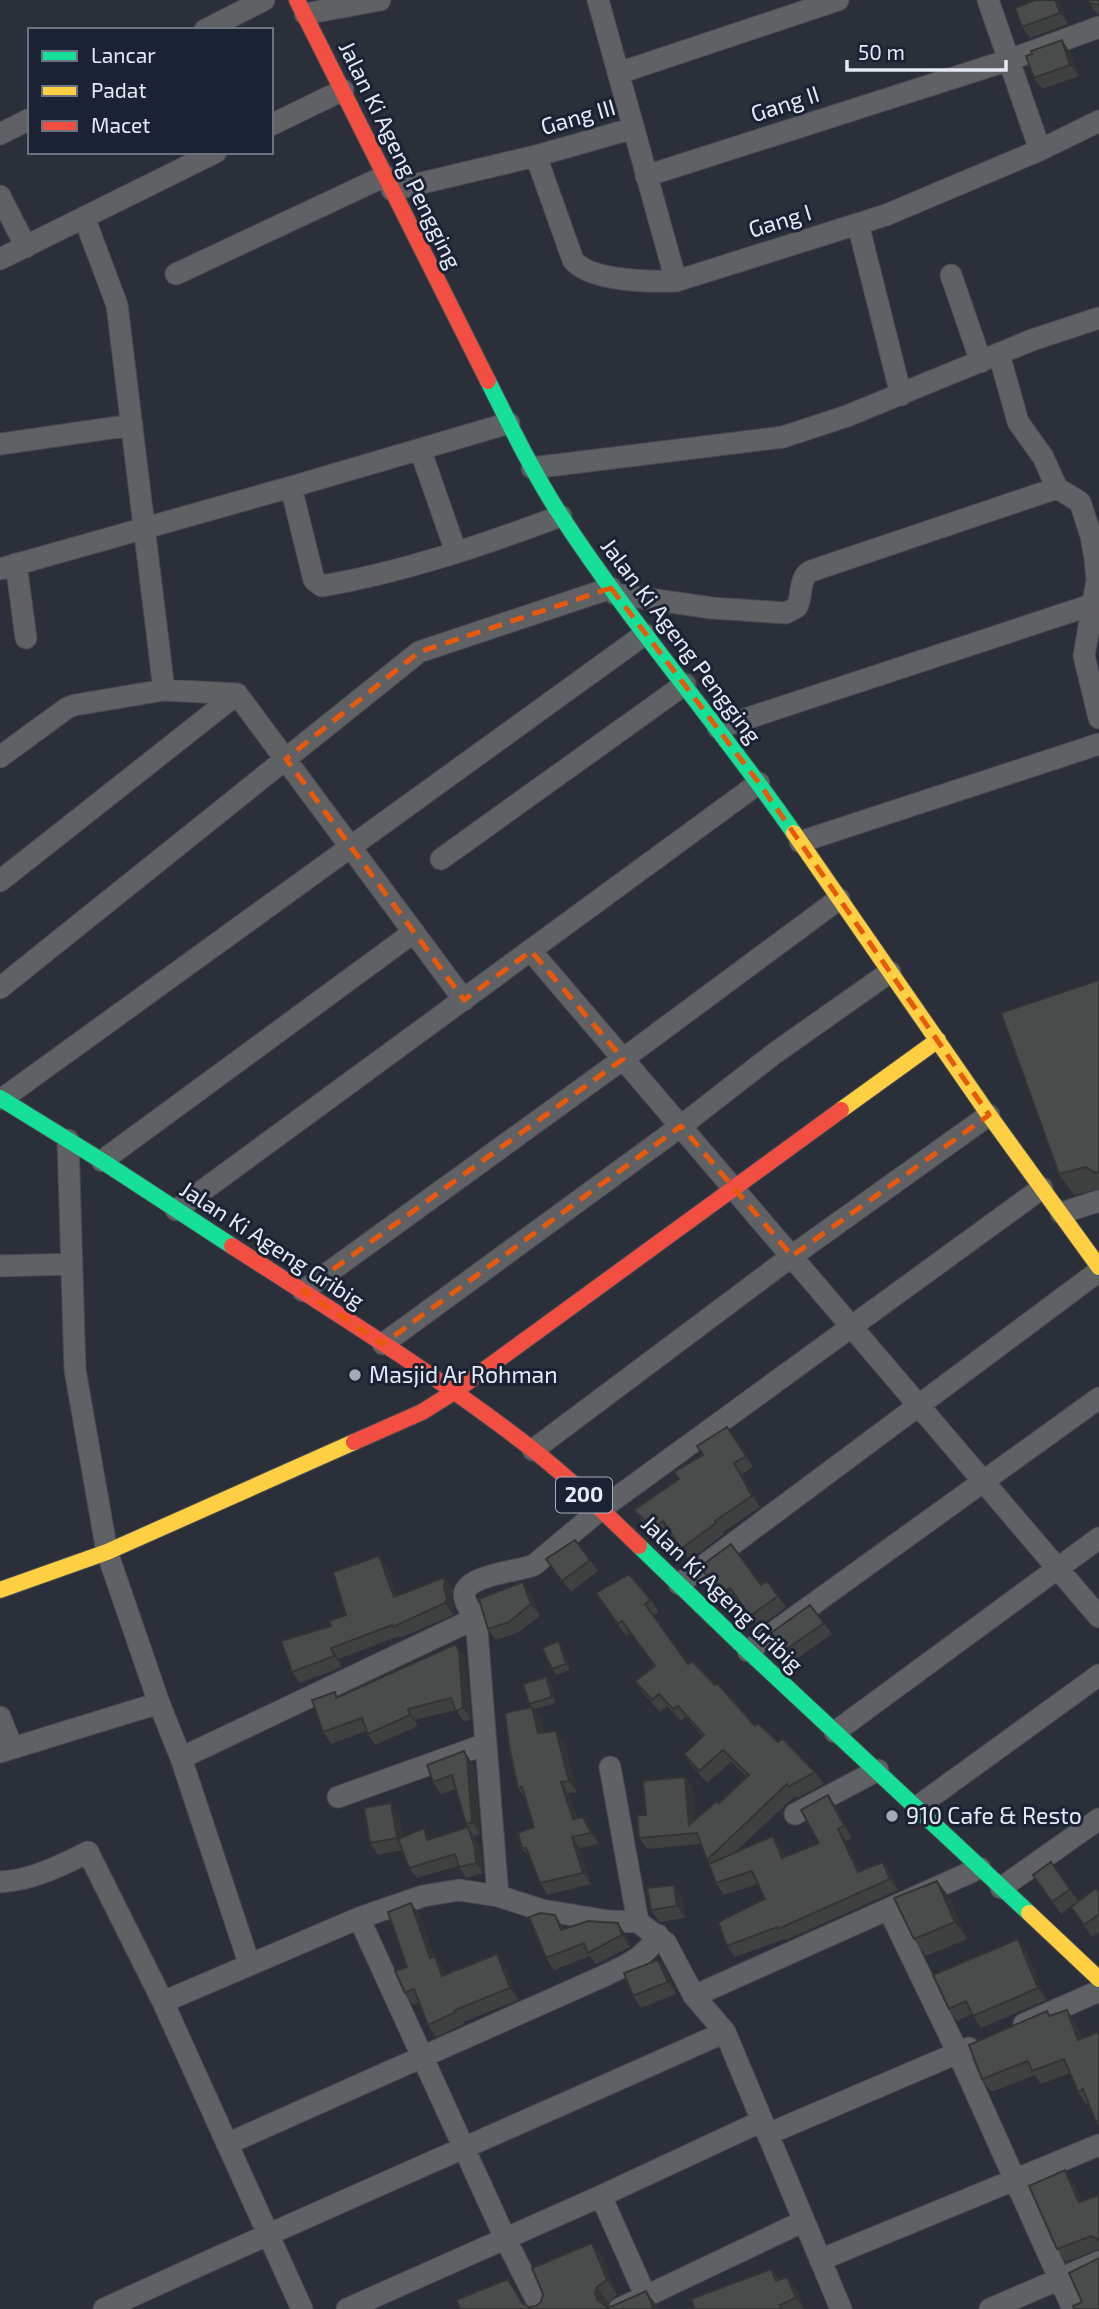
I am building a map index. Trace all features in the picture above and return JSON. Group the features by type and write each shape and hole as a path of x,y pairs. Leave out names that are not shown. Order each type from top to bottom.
{"street":[{"path":"209,28 264,0"},
{"path":"301,7 380,0"},
{"path":"598,0 676,281"},
{"name":"Gang III","path":"619,73 838,0"},
{"path":"988,0 1040,150"},
{"name":"Jalan Ki Ageng Pengging","path":"301,7 509,423 561,516 613,591 759,783 1099,1269"},
{"name":"Gang II","path":"646,176 1009,60 1099,27"},
{"path":"273,124 343,90"},
{"path":"0,134 28,120"},
{"name":"Gang I","path":"536,156 577,266 592,273 653,282 676,281 887,215 1040,150 1099,121"},
{"name":"Gang III","path":"176,274 388,183 536,156 634,128"},
{"path":"0,259 212,154"},
{"path":"0,196 26,247"},
{"path":"84,217 117,305 164,691"},
{"path":"858,224 901,396"},
{"path":"951,275 1018,422 1043,457 1057,488"},
{"path":"532,468 783,437 901,396 1032,340 1099,318"},
{"path":"26,638 8,567 509,423"},
{"path":"0,444 132,425"},
{"path":"420,449 456,552"},
{"path":"291,487 314,580 322,586 369,578 481,545 561,516"},
{"path":"0,988 419,652 613,591 712,608 786,613 797,607 803,580 811,571 1057,488 1089,499 1097,580 1084,656 1099,719"},
{"path":"718,728 1091,605"},
{"path":"1,1099 645,634"},
{"path":"441,859 685,684"},
{"path":"0,757 67,708 87,702 164,691 237,694"},
{"path":"237,694 464,1000"},
{"path":"0,881 237,694"},
{"path":"800,842 1099,744"},
{"path":"176,1210 759,783"},
{"path":"303,1291 839,900"},
{"path":"102,1161 414,932"},
{"path":"531,951 1099,1617"},
{"path":"383,1344 681,1126 775,1053 890,972"},
{"path":"0,1590 107,1552 422,1412 454,1392 937,1040"},
{"name":"Jalan Ki Ageng Gribig","path":"1,1099 303,1291 454,1392 533,1450 601,1509 748,1651 1098,1979"},
{"path":"533,1450 792,1256 989,1115"},
{"path":"68,1140 75,1370 107,1552 159,1703 181,1758 249,1964"},
{"path":"498,1896 476,1618 465,1600 464,1591 470,1583 480,1578 523,1570 534,1565 601,1509 1042,1188"},
{"path":"1061,1213 1099,1201"},
{"path":"0,1266 71,1264"},
{"path":"678,1584 920,1407 1099,1269"},
{"path":"748,1651 1099,1398"},
{"path":"835,1732 1099,1538"},
{"path":"181,1758 476,1618"},
{"path":"917,1808 1099,1675"},
{"path":"0,1717 6,1750 159,1703"},
{"path":"338,1797 486,1744"},
{"path":"610,1767 638,1922"},
{"path":"795,1814 878,1770"},
{"path":"1001,1888 1099,1819"},
{"path":"0,1882 46,1872 88,1852 163,2001 302,2309"},
{"path":"694,1996 980,1868"},
{"path":"163,2001 359,1918 441,1892 459,1891 498,1896 542,1910 609,1922 638,1922 658,1935 673,1953 694,1996 725,2032 841,2309"},
{"path":"889,1910 958,2053 1073,2309"},
{"path":"359,1918 505,2238 541,2309"},
{"path":"227,2144 621,1968 641,1957 658,1935"},
{"path":"347,2309 601,2196 765,2127 999,2035 1098,1979"},
{"path":"104,2309 268,2233 725,2032"},
{"path":"820,2260 1099,2145"},
{"path":"601,2196 646,2297"},
{"path":"619,2309 804,2221"},
{"path":"990,2309 1099,2262"}],"highlighted area":[{"path":"611,588 759,783 989,1115 792,1256 681,1126 383,1344 303,1291 623,1059 531,951 464,1000 286,759 419,652"}],"building":[{"path":"1035,0 1055,0 1060,13 1022,27 1015,8"},
{"path":"1088,0 1099,0 1099,5 1089,3"},
{"path":"1062,40 1070,65 1034,78 1026,56 1032,54 1031,51"},
{"path":"1099,980 1099,1172 1095,1173 1086,1167 1059,1174 1001,1013"},
{"path":"727,1427 746,1456 734,1463 752,1496 681,1549 663,1521 653,1529 634,1510 679,1479 674,1472 703,1455 697,1446"},
{"path":"575,1540 590,1560 562,1581 546,1559"},
{"path":"731,1544 761,1585 767,1581 778,1596 750,1616 730,1588 721,1594 700,1567"},
{"path":"379,1556 394,1597 445,1577 445,1603 393,1627 392,1625 331,1648 334,1656 292,1672 281,1641 331,1626 329,1621 346,1615 333,1572"},
{"path":"629,1574 651,1600 645,1604 688,1664 692,1661 715,1685 717,1683 755,1726 758,1723 778,1742 782,1738 815,1772 788,1787 787,1784 707,1860 697,1833 639,1838 637,1815 646,1815 643,1781 685,1777 689,1825 717,1801 719,1803 749,1775 723,1750 699,1771 684,1754 704,1735 678,1706 673,1709 659,1694 652,1700 635,1681 655,1666 622,1621 618,1624 596,1593"},
{"path":"523,1582 531,1604 509,1622 488,1629 479,1599"},
{"path":"810,1605 824,1623 784,1651 771,1633"},
{"path":"559,1641 566,1664 552,1669 542,1648"},
{"path":"456,1644 459,1652 463,1708 456,1711 451,1698 408,1709 410,1715 368,1734 362,1718 323,1732 312,1700 335,1692 336,1698"},
{"path":"546,1677 552,1697 529,1704 523,1684"},
{"path":"532,1707 538,1733 556,1731 569,1781 561,1782 573,1819 583,1817 591,1833 572,1837 583,1873 540,1883 526,1848 522,1848 518,1833 534,1827 522,1787 518,1788 505,1713"},
{"path":"464,1751 467,1758 472,1822 466,1824 452,1775 433,1782 427,1765"},
{"path":"828,1795 844,1826 838,1829 858,1872 883,1862 890,1879 778,1929 777,1927 727,1946 718,1922 765,1899 752,1871 716,1883 709,1864 773,1836 782,1858 819,1843 801,1810"},
{"path":"391,1803 397,1838 370,1843 364,1808"},
{"path":"468,1827 475,1848 476,1863 459,1867 455,1854 409,1868 398,1839 424,1828 427,1840"},
{"path":"1051,1862 1070,1889 1052,1902 1033,1875"},
{"path":"937,1881 955,1922 914,1939 894,1898"},
{"path":"674,1885 677,1906 651,1910 647,1888"},
{"path":"1096,1888 1099,1892 1099,1914 1084,1925 1071,1907"},
{"path":"411,1903 430,1958 435,1957 442,1976 497,1954 510,1988 455,2010 456,2012 428,2025 414,1989 405,1993 395,1971 407,1967 388,1912"},
{"path":"540,1913 555,1915 561,1930 588,1921 618,1923 622,1935 588,1953 584,1943 546,1958 529,1917"},
{"path":"1018,1939 1038,1988 973,2016 966,2001 949,2009 933,1975"},
{"path":"658,1960 668,1982 633,1996 624,1973"},
{"path":"1067,2010 1078,2040 1098,2032 1099,2034 1099,2121 1095,2120 1083,2089 1078,2092 1064,2059 1032,2071 1028,2061 982,2079 969,2045 1047,2011 1049,2016"},
{"path":"1065,2170 1079,2202 1099,2195 1099,2240 1091,2236 1057,2249 1029,2186"},
{"path":"592,2243 607,2280 597,2287 597,2300 607,2307 613,2306 646,2291 654,2309 460,2309 456,2300 508,2279 523,2304 536,2306 541,2302 543,2294 532,2268"},
{"path":"1099,2258 1099,2309 1074,2309 1073,2306 1082,2302 1069,2273"},
{"path":"771,2269 776,2281 787,2277 796,2298 780,2305 782,2309 695,2309 691,2299"}],"traffic: fast":[{"path":"488,381 532,467 561,516 617,597 794,833"},
{"path":"0,1098 232,1246"},
{"path":"639,1546 1029,1913"}],"traffic: slow":[{"path":"794,833 989,1115 1099,1267"},
{"path":"841,1110 938,1040"},
{"path":"0,1590 107,1552 354,1442"},
{"path":"1029,1913 1099,1979"}],"traffic: jam":[{"path":"297,0 488,381"},
{"path":"354,1442 422,1412 454,1392 841,1110"},
{"path":"232,1246 384,1344 496,1422 560,1472 639,1546"}],"place":[{"name":"Masjid Ar Rohman","path":"355,1375"},
{"name":"910 Cafe & Resto","path":"892,1816"}]}
